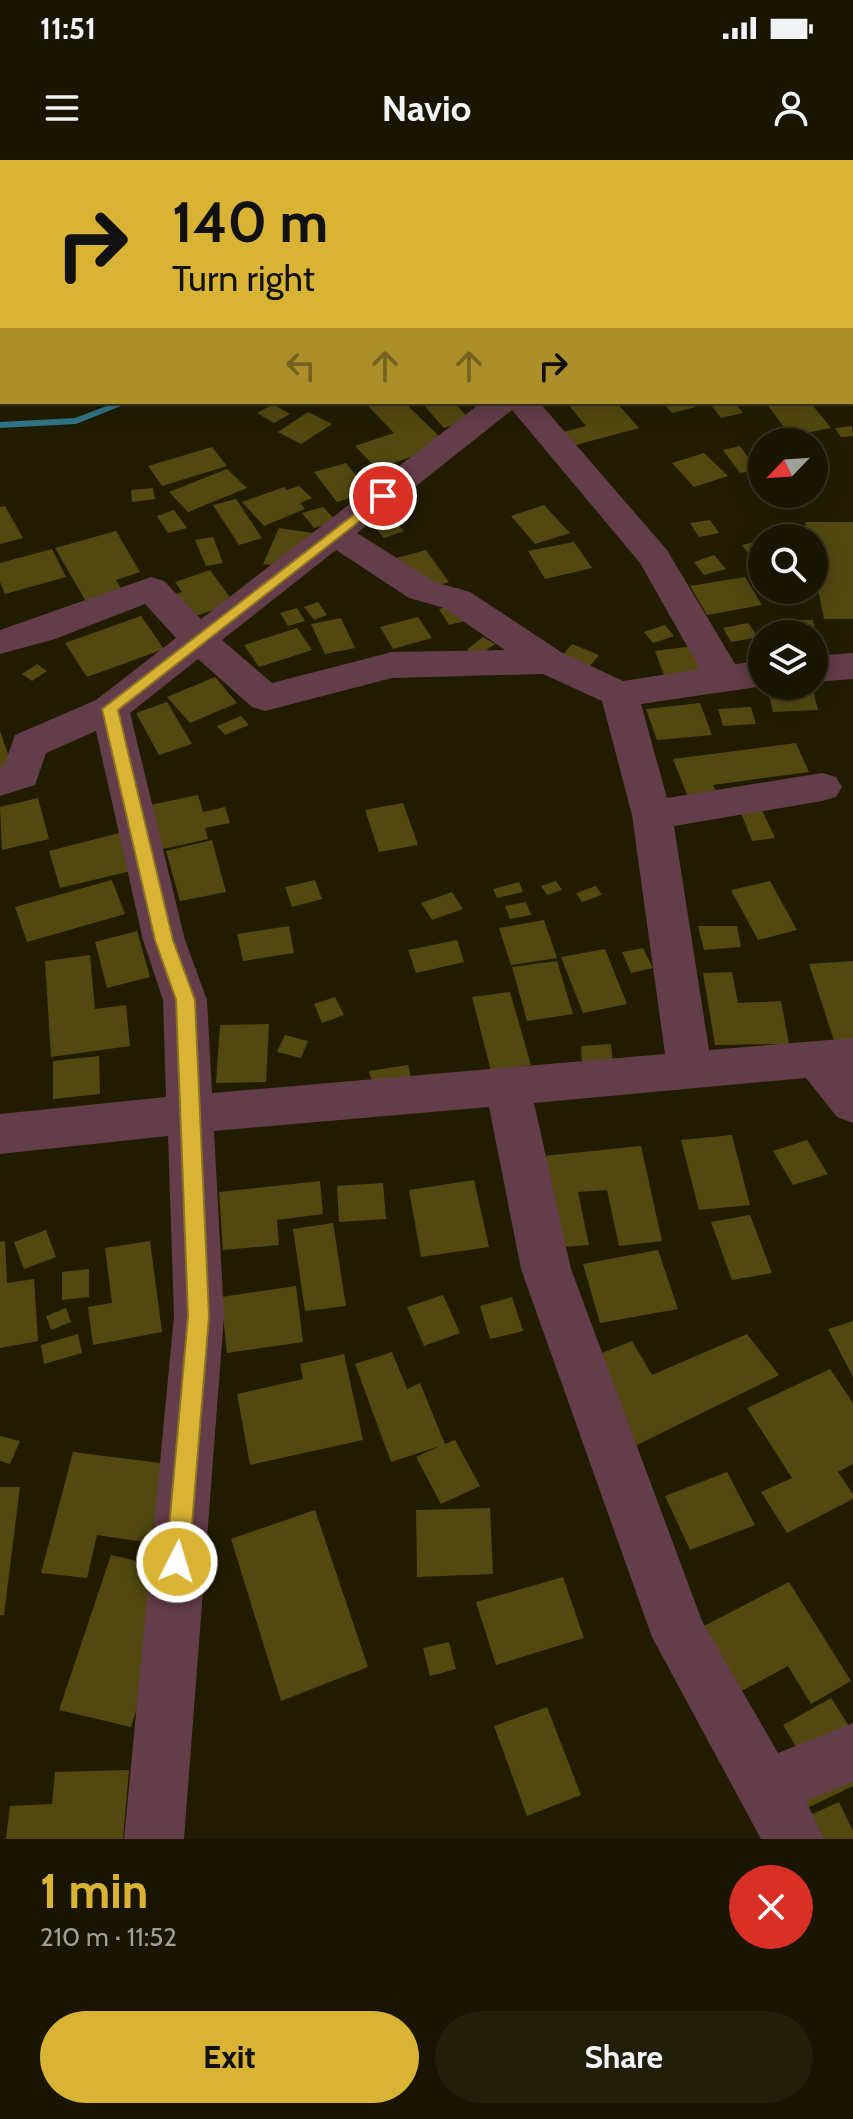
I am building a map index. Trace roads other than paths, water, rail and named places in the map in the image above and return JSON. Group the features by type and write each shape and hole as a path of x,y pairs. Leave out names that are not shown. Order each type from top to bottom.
{"street":[{"path":"0,782 21,775 29,745 110,709 499,404"},
{"path":"524,404 655,558 724,678"},
{"path":"335,534 422,590 457,600 548,661 619,694 748,675"},
{"path":"0,642 42,630 151,589 199,640 265,698 392,665 548,661"},
{"path":"828,668 853,666"},
{"path":"619,694 652,815 690,1072"},
{"path":"110,709 164,940 185,1000 199,1316 154,1839"},
{"path":"652,815 822,787"},
{"path":"0,1134 190,1114 835,1058 853,1104"},
{"path":"508,1088 546,1269 675,1622 794,1839"},
{"path":"766,1788 853,1752"}],"waterway":[{"path":"0,425 76,421 121,404"}]}
